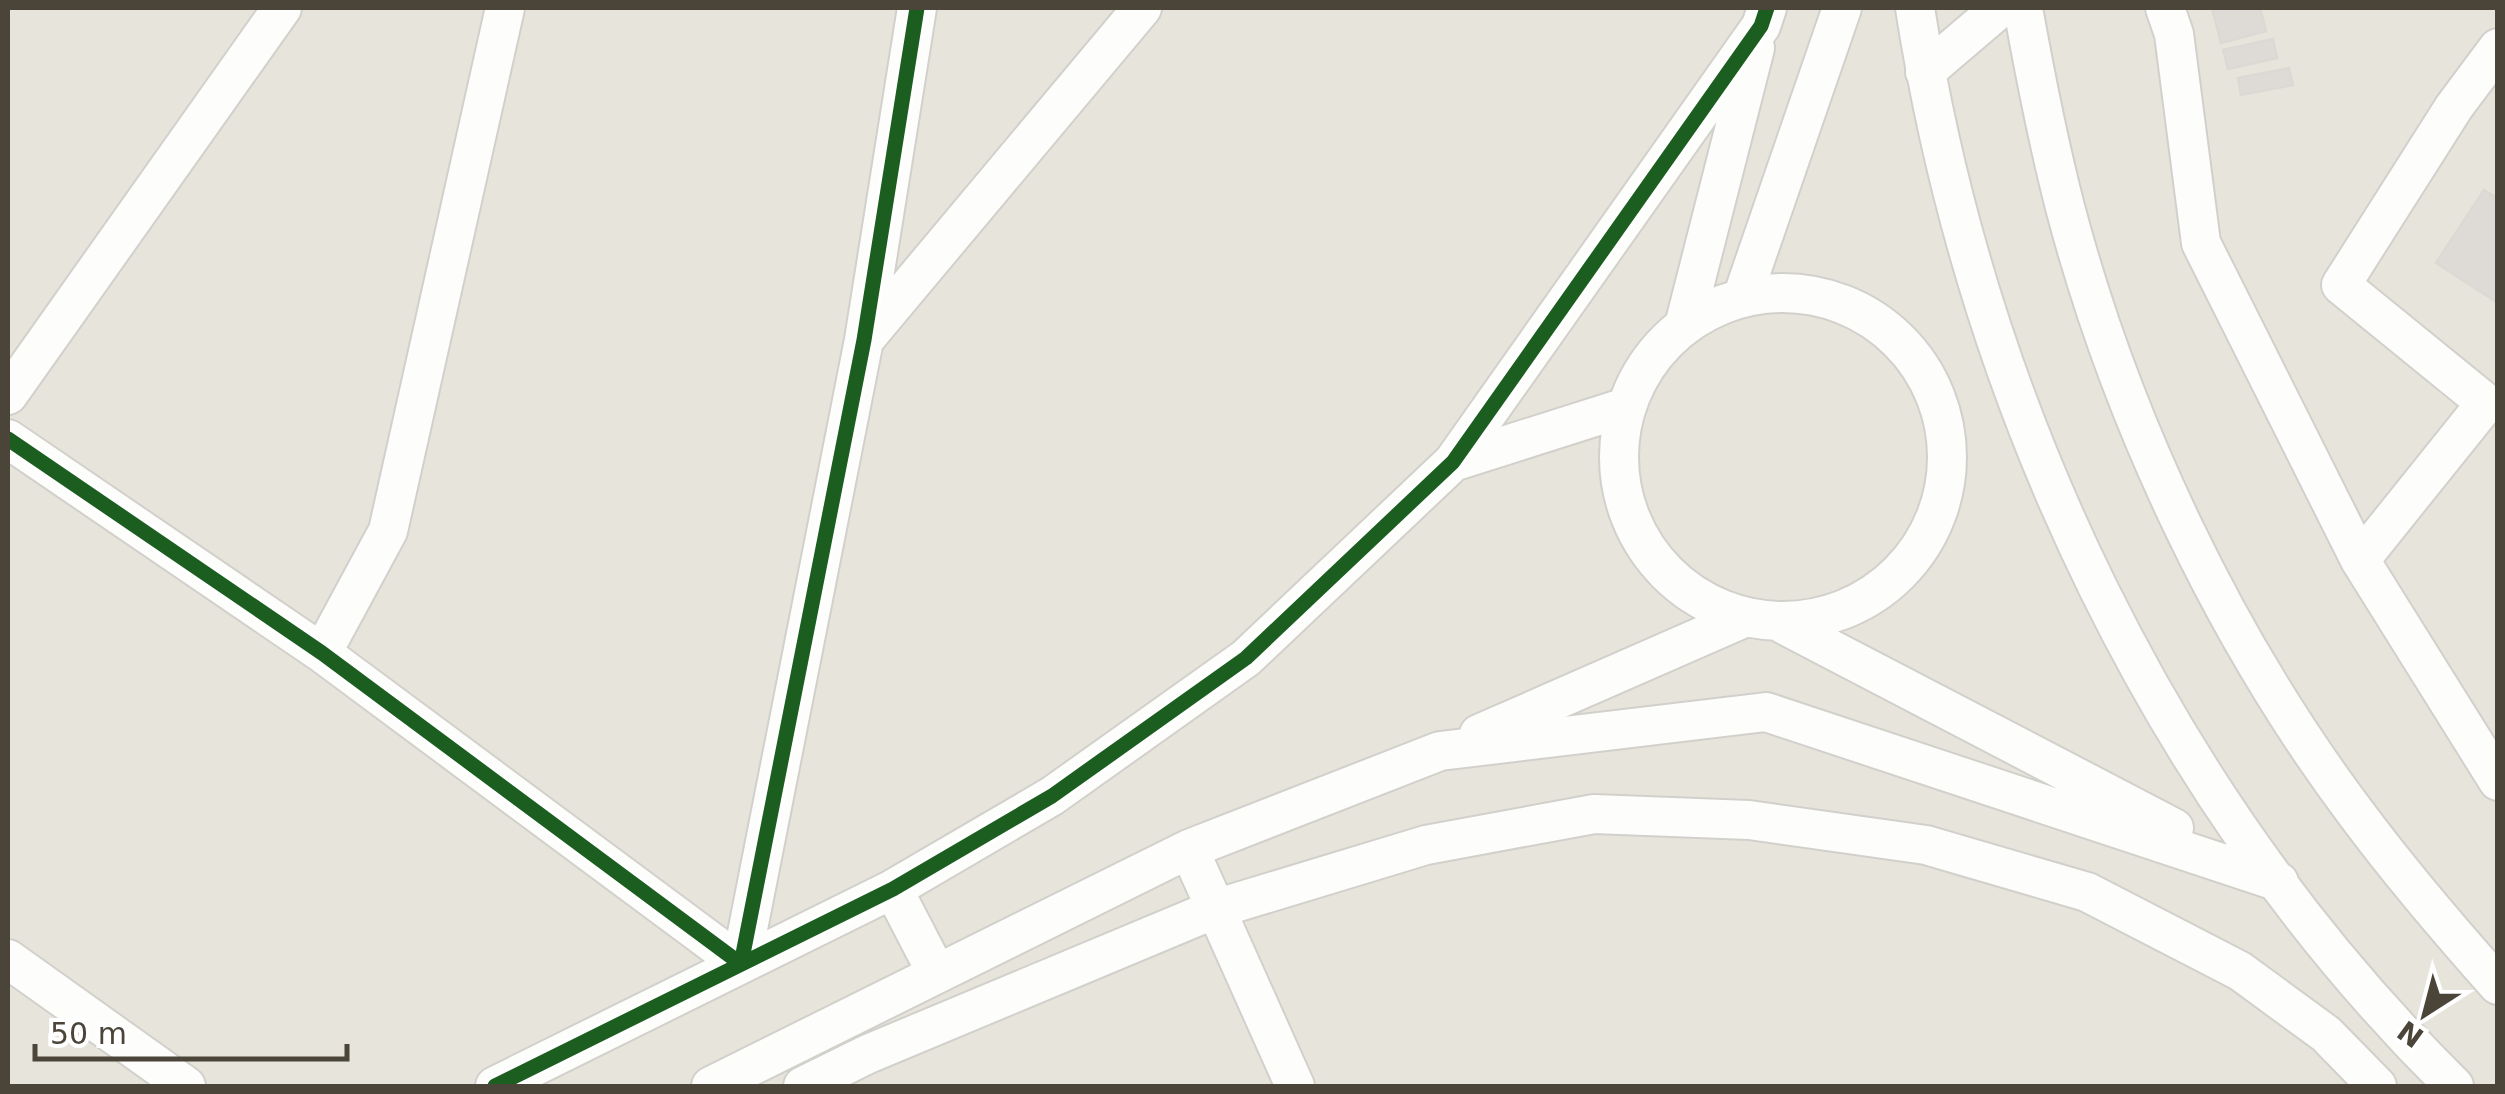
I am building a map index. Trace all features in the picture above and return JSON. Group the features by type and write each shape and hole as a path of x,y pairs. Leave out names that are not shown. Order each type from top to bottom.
{"street":[{"path":"8,395 282,8"},
{"path":"322,653 388,531 505,8"},
{"path":"741,964 864,340 916,8"},
{"path":"864,340 1142,8"},
{"path":"1742,298 1842,8"},
{"path":"1915,8 1949,184 1979,292 2058,505 2108,608 2162,707 2222,804 2359,984 2454,1086"},
{"path":"1925,72 2000,8"},
{"path":"2024,8 2065,209 2112,352 2183,524 2235,624 2356,814 2425,902 2498,985"},
{"path":"2165,8 2174,34 2200,242 2360,560 2498,781"},
{"path":"1684,326 1764,17"},
{"path":"495,1086 565,1071 741,964 893,889 1052,796 1246,658 1452,462 1764,17"},
{"path":"2360,560 2486,403 2341,286 2454,107 2498,48"},
{"path":"711,1086 1188,848 1440,751 1762,619 1810,620 1869,597 1894,578 1924,540 1943,496 1947,465 1945,433 1937,404 1916,364 1886,330 1832,301 1802,294 1772,294 1742,298 1714,308 1684,326 1660,348 1640,376 1626,407 1619,440 1626,508 1640,539 1661,566 1686,590 1715,606 1762,619 2279,882"},
{"path":"1452,462 1626,407"},
{"path":"8,439 322,653 741,964"},
{"path":"1440,751 1766,712 2279,882"},
{"path":"804,1086 868,1054 1215,910 1426,845 1594,814 1749,820 1926,846 2087,892 2240,971 2326,1034 2377,1086"},
{"path":"1188,848 1295,1086"},
{"path":"893,889 937,974"},
{"path":"8,959 186,1086"}],"shaded area":[{"path":"8,8 2497,8 2497,1086 8,1086"}],"building":[{"path":"2212,8 2260,8 2266,31 2221,43"},
{"path":"2273,39 2277,58 2228,69 2223,50"},
{"path":"2289,68 2293,85 2241,95 2238,78"},
{"path":"2484,190 2498,199 2498,303 2436,263"}],"cycle path":[{"path":"8,439 322,653 741,964 864,340 917,8"},
{"path":"495,1086 893,889 1052,796 1246,658 1453,462 1761,26 1767,8"}]}
